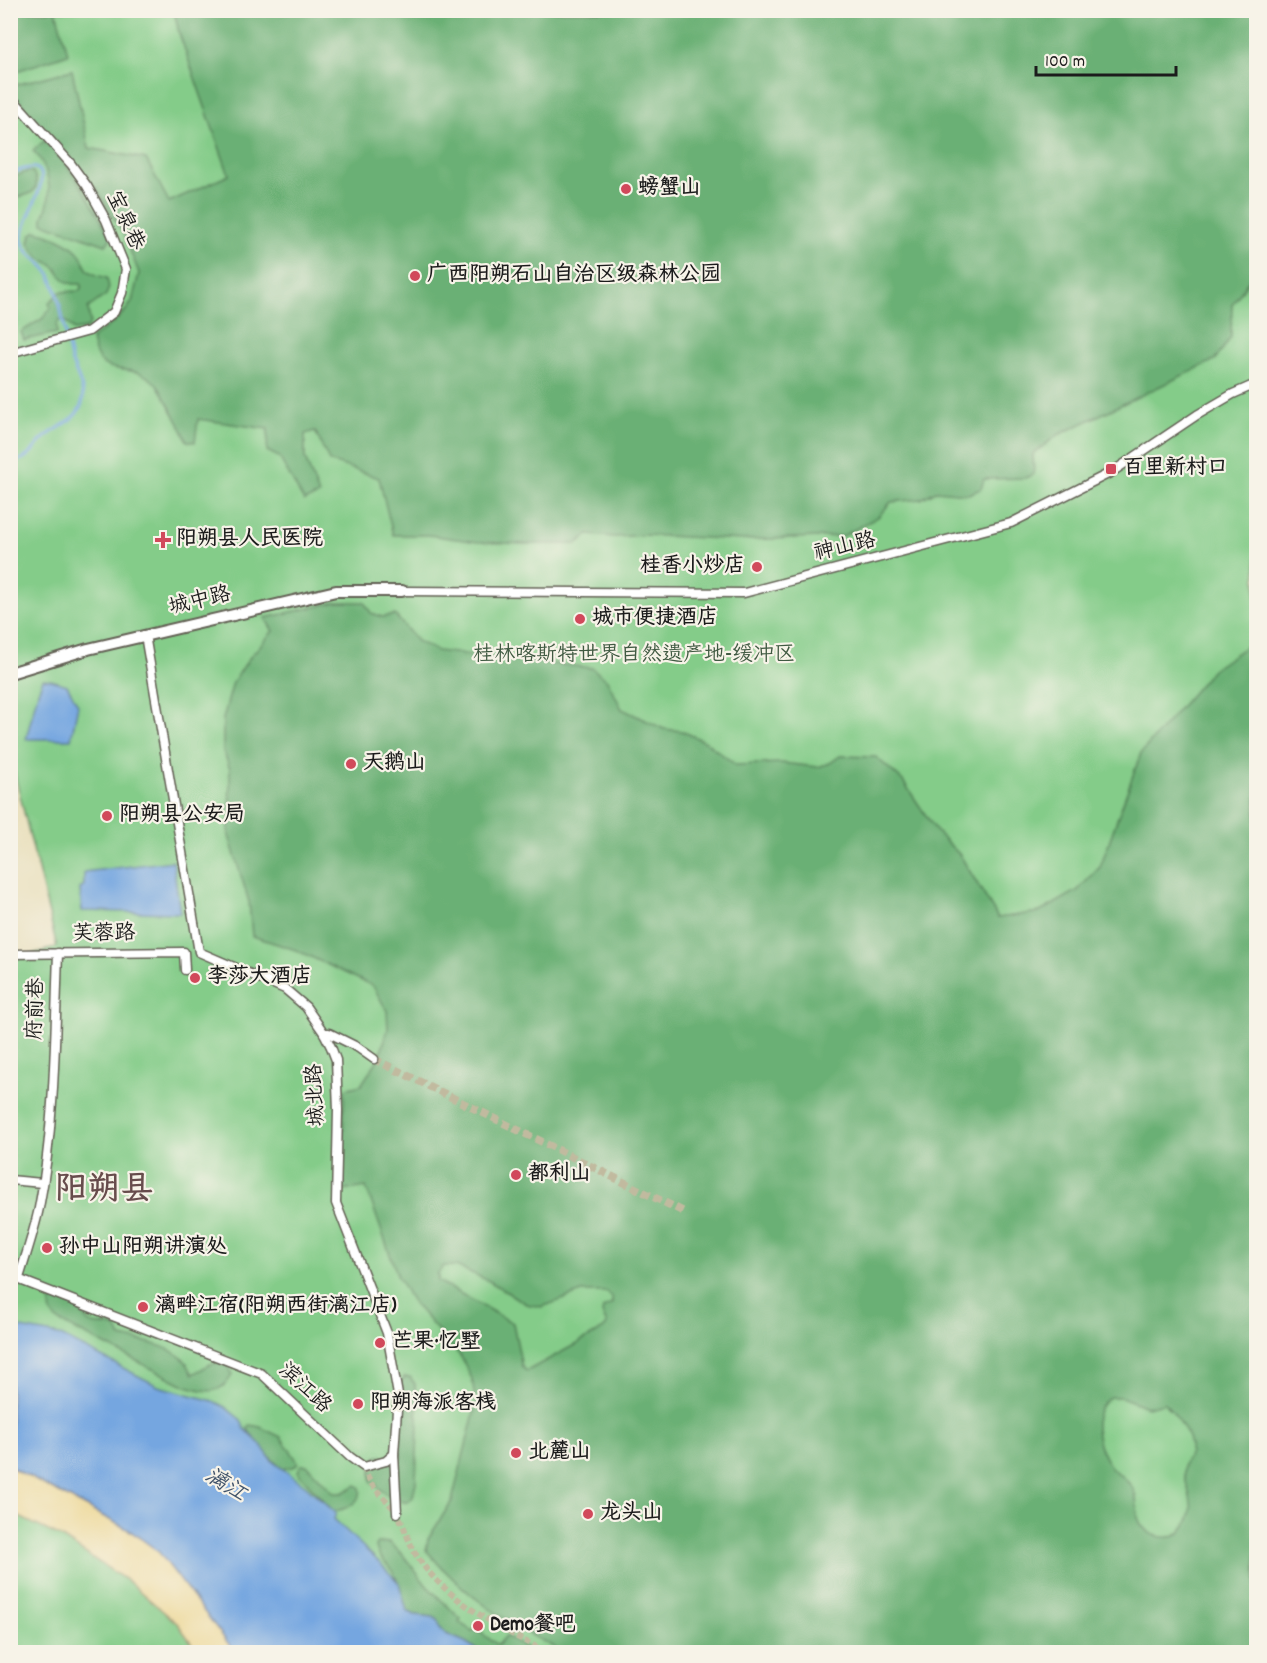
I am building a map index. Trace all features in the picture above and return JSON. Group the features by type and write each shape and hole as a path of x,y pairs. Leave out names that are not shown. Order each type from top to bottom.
{"street":[{"name":"宝泉巷","path":"10,96 71,164 87,186 106,220 126,269 122,293 114,312 89,331 10,352"},
{"name":"神山路","path":"402,591 744,593 1011,523 1112,472 1233,394 1257,384"},
{"name":"城中路","path":"10,673 88,649 336,591 402,591"},
{"path":"145,635 199,952"},
{"path":"10,954 184,952 185,970"},
{"name":"芙蓉路","path":"10,954 199,952"},
{"name":"城北路","path":"199,952 285,989 306,1007 324,1033 336,1060 338,1110 336,1203 387,1333 398,1395 394,1454 397,1513"},
{"name":"府前巷","path":"15,1277 35,1223 42,1183 51,1103 58,953"},
{"path":"324,1033 329,1033 357,1047 374,1059"},
{"path":"10,1180 42,1183"},
{"name":"滨江路","path":"15,1277 262,1374 350,1457 364,1467 386,1461 394,1454"}],"green space":[{"path":"10,11 56,11 68,54 11,73"},
{"name":"桂林喀斯特世界自然遗产地-缓冲区","path":"11,11 1256,11 1256,1652 11,1652 11,960 57,947 11,759"},
{"path":"174,11 1256,11 1256,270 1232,305 1231,337 1215,360 1058,435 1033,454 1034,474 1025,478 984,479 981,489 968,494 936,491 921,499 891,502 878,517 843,536 744,540 645,535 615,537 588,535 576,544 525,544 478,542 429,535 393,535 379,478 329,461 315,431 305,434 305,458 319,495 304,501 279,457 267,451 268,429 198,419 195,442 187,441 175,415 156,384 136,372 108,367 95,353 92,338 113,323 127,309 132,302 139,273 123,233 97,190 11,92 11,86 72,70 89,148 146,159 169,202 229,175 179,33"},
{"path":"44,141 64,163 89,199 111,238 106,245 43,223 49,195 48,178 46,170 33,151"},
{"path":"28,171 33,172 36,179 35,189 23,196 11,198 11,178"},
{"path":"36,231 53,236 70,245 80,255 90,271 107,278 109,288 106,295 88,308 90,322 88,328 74,330 65,321 60,320 57,324 57,333 24,340 21,332 42,319 51,308 49,303 60,292 79,291 82,286 67,282 53,265 35,254 29,243 31,235"},
{"path":"336,602 364,602 371,613 382,617 395,615 417,641 437,651 592,668 607,680 622,709 664,729 682,731 706,742 736,765 781,763 818,767 840,756 876,757 903,781 937,832 960,855 998,918 1040,912 1077,891 1100,867 1141,753 1213,669 1256,640 1256,1652 563,1652 506,1620 473,1596 441,1567 426,1550 428,1539 452,1501 476,1405 472,1379 461,1357 411,1300 398,1277 366,1187 342,1191 344,1089 361,1085 379,1058 388,1029 387,1011 373,986 296,950 252,936 249,902 229,836 230,769 223,750 223,719 233,682 250,657 273,631 265,618","holes":["444,1266 456,1266 489,1281 526,1304 542,1307 582,1292 607,1292 612,1297 612,1304 603,1308 602,1313 607,1325 604,1329 527,1371 522,1367 513,1323 438,1281 438,1273","1110,1397 1121,1397 1147,1407 1164,1403 1178,1418 1186,1432 1190,1451 1184,1468 1191,1500 1191,1514 1184,1528 1176,1536 1159,1536 1144,1528 1138,1518 1134,1491 1127,1481 1111,1467 1101,1450 1096,1421 1098,1412"]},
{"path":"55,1296 79,1306 90,1323 116,1327 121,1337 172,1351 186,1362 193,1374 208,1365 220,1363 226,1364 232,1375 223,1386 212,1391 186,1386 60,1322 50,1310 51,1299"},
{"path":"404,1377 410,1377 415,1384 418,1427 416,1482 413,1497 407,1502 402,1502 392,1493 388,1496 371,1481 371,1471 376,1457 383,1457 392,1464 401,1458 400,1385"},
{"path":"250,1425 281,1437 298,1462 296,1466 283,1469 279,1466 253,1438 248,1428"},
{"path":"301,1465 307,1465 334,1493 342,1493 356,1485 360,1487 359,1497 348,1507 333,1511 300,1475 298,1471"},
{"path":"389,1542 403,1555 427,1586 461,1619 459,1622 472,1631 475,1629 498,1645 506,1636 534,1652 481,1652 446,1634 440,1628 438,1620 433,1617 415,1615 407,1611 392,1570 377,1550 378,1543"}],"sand":[{"path":"10,1467 129,1530 158,1551 235,1652 198,1652 178,1624 129,1582 59,1536 11,1513"}],"water":[{"path":"43,679 67,685 78,705 71,739 26,739"},
{"path":"173,861 180,913 82,911 80,889 84,885 84,872"},
{"name":"漓江","path":"10,1326 59,1335 158,1386 213,1401 225,1407 241,1420 244,1428 261,1445 272,1461 306,1486 336,1513 334,1519 399,1583 407,1611 415,1615 433,1617 438,1620 440,1628 446,1634 481,1652 235,1652 158,1551 129,1530 11,1467"}],"waterway":[{"path":"10,174 29,168 39,170 41,178 39,191 23,232 22,241 28,252 47,270 54,285 71,359 83,397 79,410 70,420 43,439 25,457 10,463"}],"tunnel":[{"path":"374,1059 684,1212"},
{"path":"364,1467 374,1487 398,1515 415,1553 440,1584 473,1610 546,1652"}],"place":[{"name":"螃蟹山","path":"626,189"},
{"name":"广西阳朔石山自治区级森林公园","path":"415,276"},
{"name":"百里新村口","path":"1111,469"},
{"name":"阳朔县人民医院","path":"163,540"},
{"name":"桂香小炒店","path":"757,567"},
{"name":"城市便捷酒店","path":"580,619"},
{"name":"天鹅山","path":"351,764"},
{"name":"阳朔县公安局","path":"107,816"},
{"name":"李莎大酒店","path":"195,978"},
{"name":"都利山","path":"516,1175"},
{"name":"孙中山阳朔讲演处","path":"47,1248"},
{"name":"漓畔江宿(阳朔西街漓江店)","path":"143,1307"},
{"name":"芒果·忆墅","path":"380,1343"},
{"name":"阳朔海派客栈","path":"358,1404"},
{"name":"北麓山","path":"516,1453"},
{"name":"龙头山","path":"588,1514"},
{"name":"Demo餐吧","path":"478,1626"}],"district":[{"name":"阳朔县","path":"104,1191"}]}
